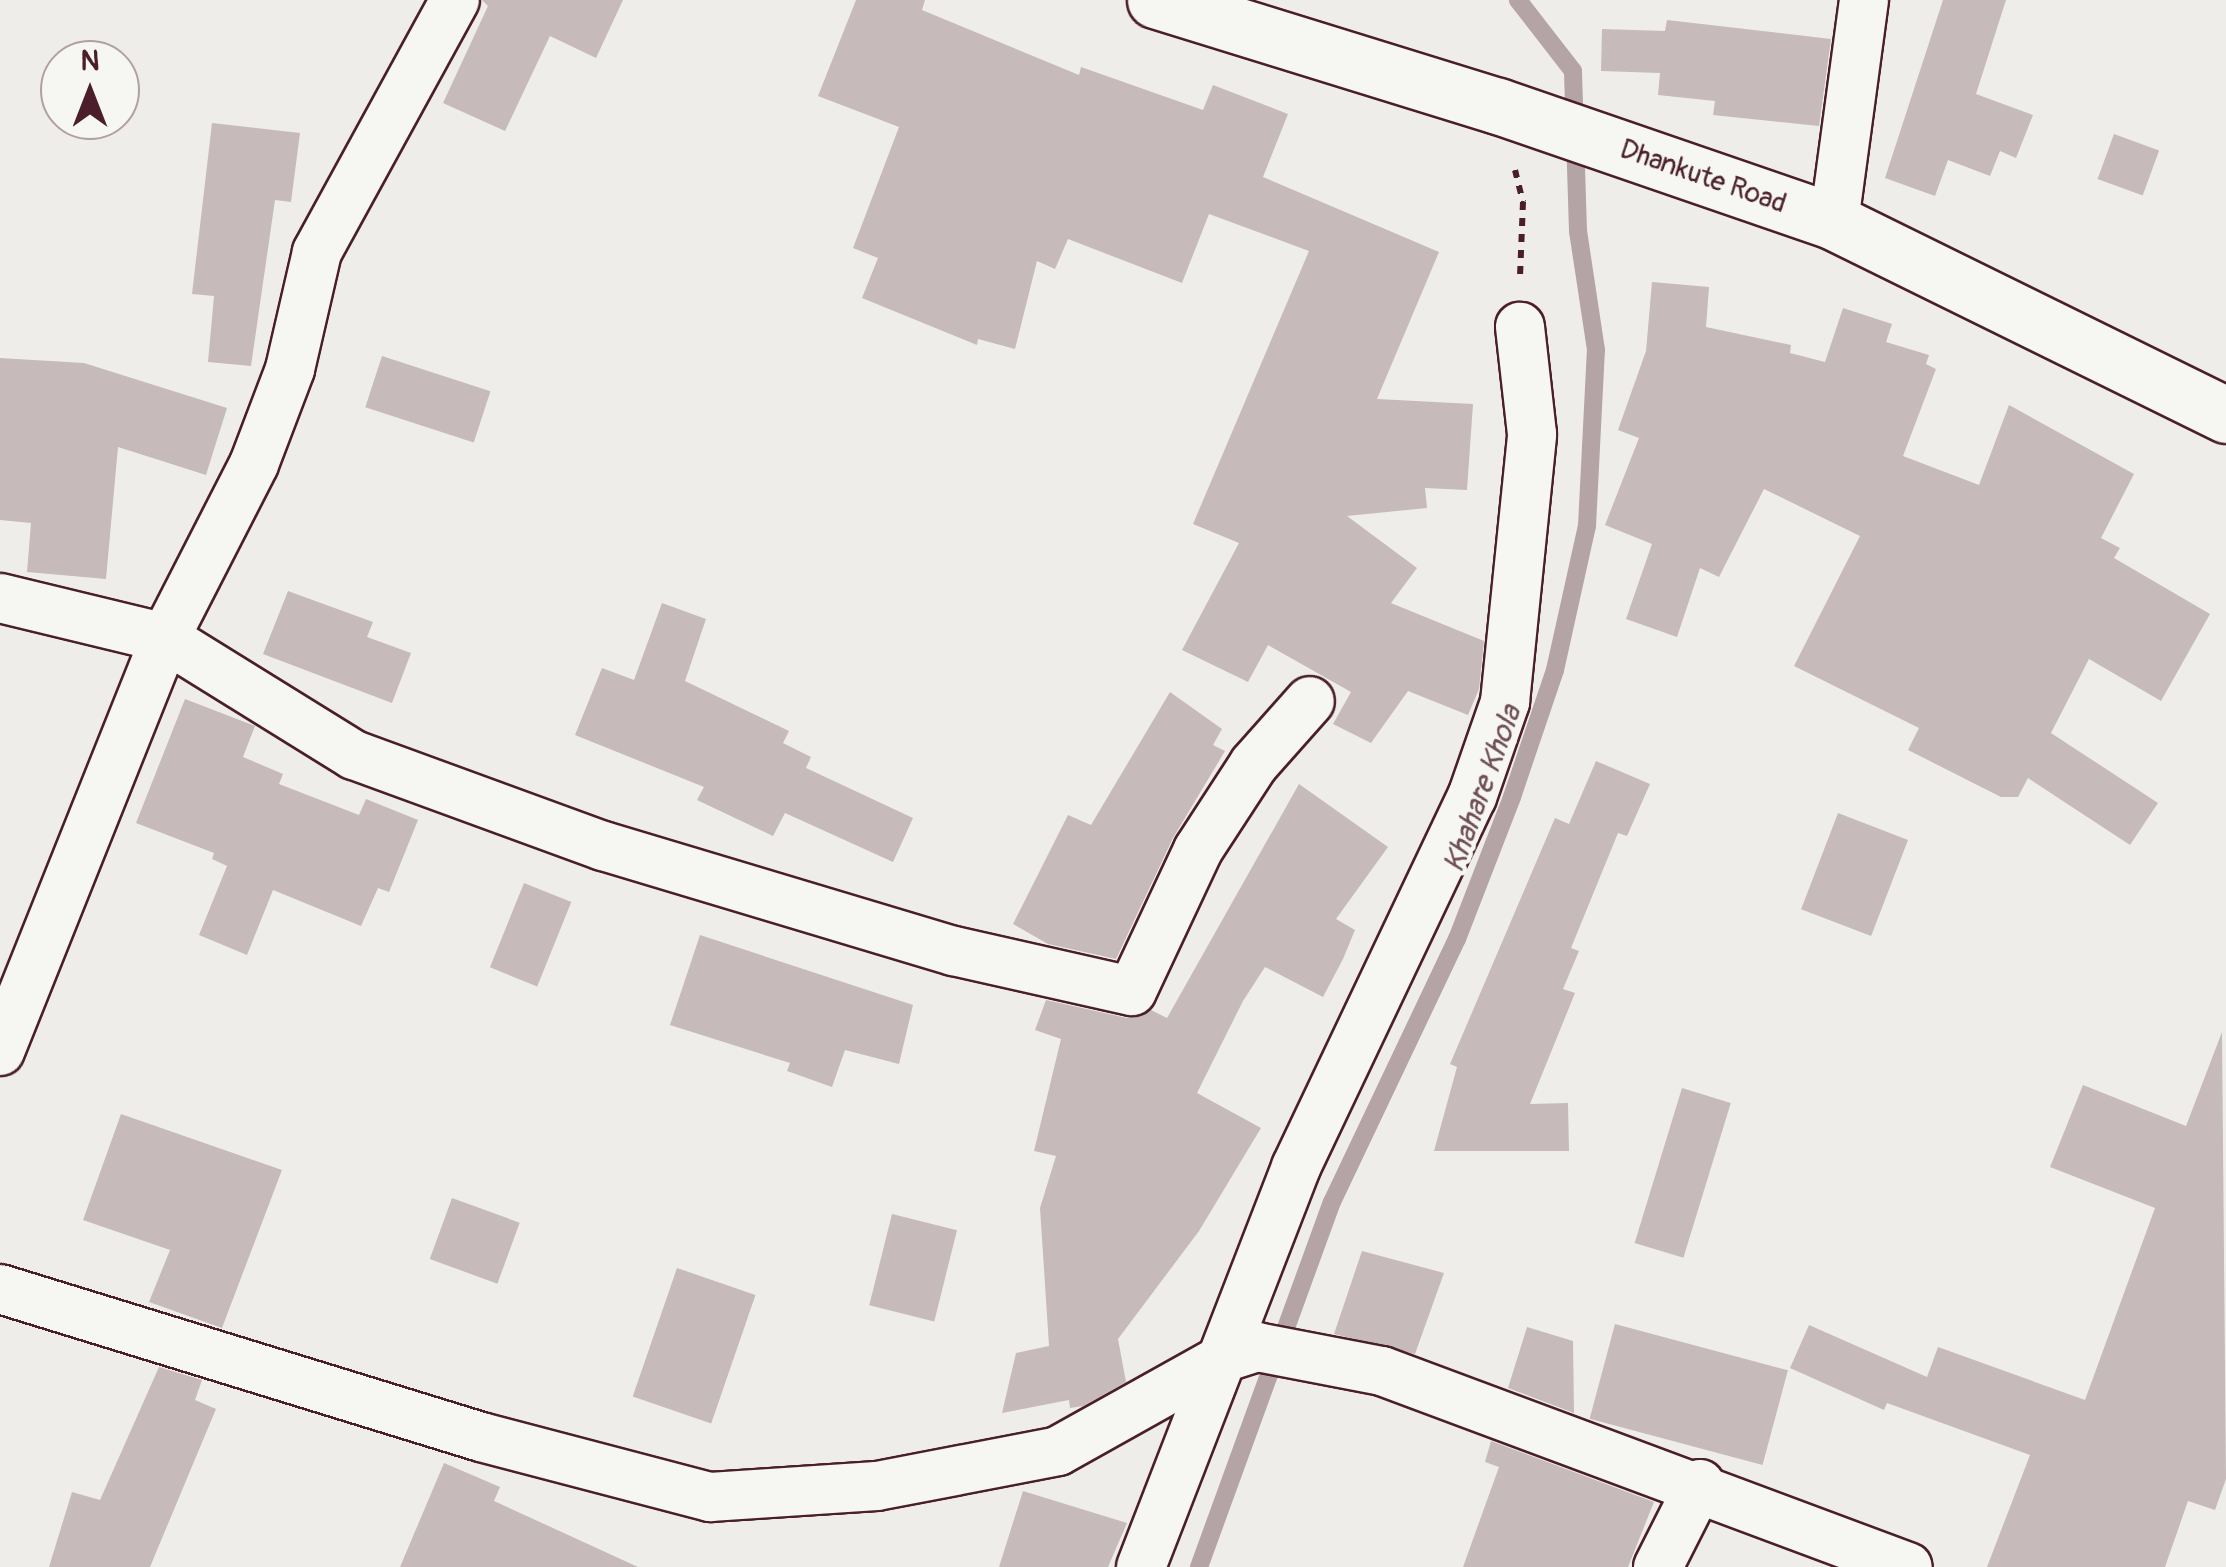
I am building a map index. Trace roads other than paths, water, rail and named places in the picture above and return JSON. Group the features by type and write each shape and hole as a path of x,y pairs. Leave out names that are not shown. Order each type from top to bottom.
{"main road":[{"name":"Dhankute Road","path":"1155,0 1513,112 1834,222 2226,414"}],"street":[{"path":"0,1051 165,638 254,464 290,369 317,252 455,0"},
{"path":"1834,222 1864,0"},
{"path":"1140,1567 1241,1352 1296,1167 1472,797 1506,702 1532,434 1520,327"},
{"path":"0,598 165,638 354,755 603,846 954,950 1132,991 1198,850 1254,764 1310,700"},
{"path":"0,1289 481,1437 710,1497 876,1486 1058,1451 1241,1352 1305,1358 1382,1371 1700,1484 1908,1567"},
{"path":"1658,1567 1700,1484"}],"waterway":[{"name":"Khahare Khola","path":"1199,1567 1332,1202 1457,939 1512,797 1555,670 1587,526 1596,350 1578,231 1573,71 1518,0"}]}
